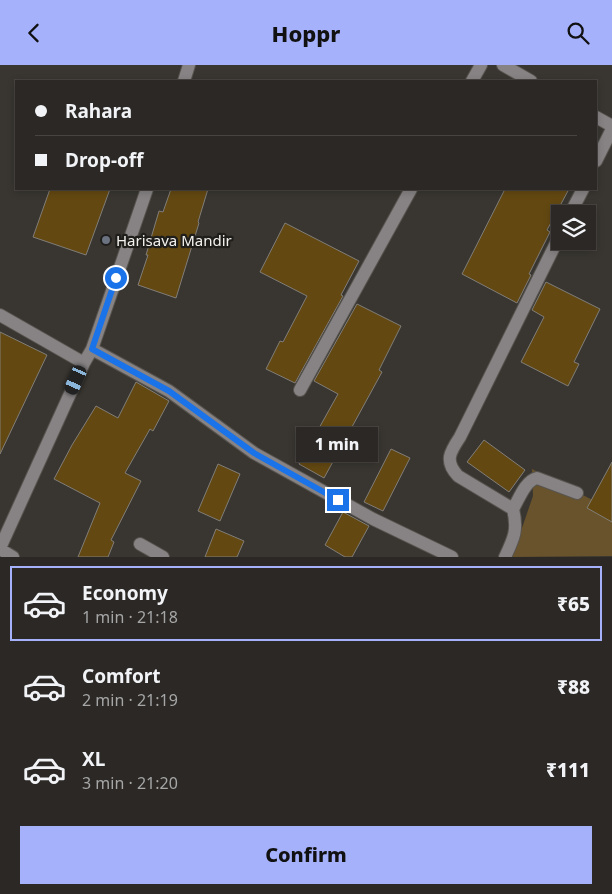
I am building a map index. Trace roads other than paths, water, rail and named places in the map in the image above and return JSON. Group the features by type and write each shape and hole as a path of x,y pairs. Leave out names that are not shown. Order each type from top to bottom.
{"street":[{"path":"184,80 189,65"},
{"path":"473,80 482,65"},
{"path":"503,65 529,80"},
{"path":"597,118 612,128 597,159"},
{"path":"13,557 0,549 92,349 147,190"},
{"path":"300,390 410,190"},
{"path":"575,205 582,190"},
{"path":"513,509 458,477 451,469 449,459 451,450 460,437 553,250"},
{"path":"0,315 84,363"},
{"path":"92,349 169,391 254,453 372,519 452,557"},
{"path":"505,557 515,534 516,521 513,509 529,482 537,478 577,493"},
{"path":"140,544 164,557"}],"place":[{"name":"Harisava Mandir","path":"106,240"}]}
